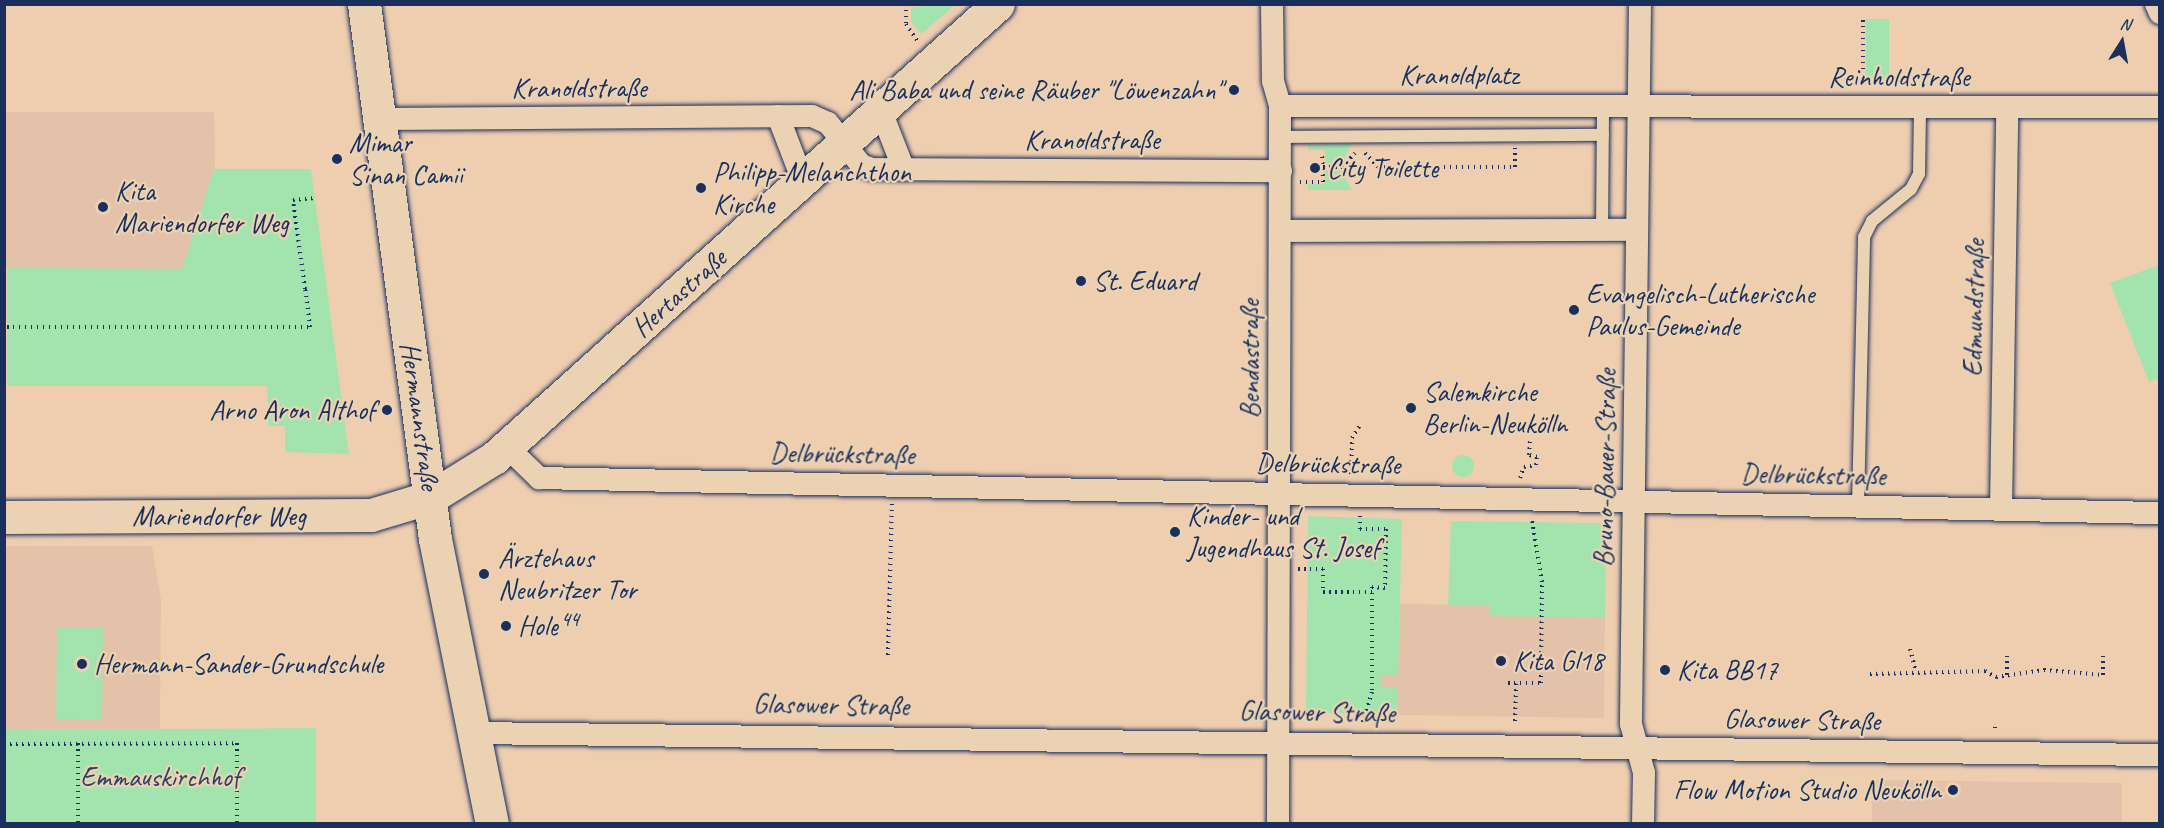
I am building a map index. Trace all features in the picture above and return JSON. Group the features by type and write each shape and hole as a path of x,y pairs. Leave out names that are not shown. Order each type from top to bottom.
{"street":[{"name":"Hermannstraße","path":"364,4 430,497 492,824"},
{"name":"Hertastraße","path":"430,497 507,447 998,4"},
{"name":"Bendastraße","path":"1272,4 1273,81 1280,106 1281,171 1278,824"},
{"name":"Bruno-Bauer-Straße","path":"1640,4 1632,724 1644,773 1643,824"},
{"path":"2156,4 2160,14"},
{"name":"Kranoldplatz","path":"1280,106 1603,105 1639,107"},
{"name":"Reinholdstraße","path":"1639,107 2160,107"},
{"name":"Edmundstraße","path":"2001,509 2007,107"},
{"path":"881,111 904,170"},
{"path":"778,116 803,181"},
{"name":"Kranoldstraße","path":"381,119 812,116 828,123 866,168 1281,171"},
{"path":"1280,231 1637,230"},
{"name":"Delbrückstraße","path":"507,447 539,478 1280,493 1356,484 1532,499 2160,513"},
{"name":"Mariendorfer Weg","path":"4,517 371,515 430,497"},
{"name":"Glasower Straße","path":"473,732 2160,754"}],"lane":[{"path":"1602,230 1603,105"},
{"path":"1858,506 1864,237 1872,221 1911,189 1918,174 1920,107"},
{"path":"1280,137 1603,135"}],"path":[{"path":"906,4 906,24 918,42"},
{"path":"1863,20 1863,79"},
{"path":"1323,166 1342,167 1356,152 1368,153 1378,167 1515,167 1515,135"},
{"path":"1300,182 1323,182 1323,153 1312,153"},
{"path":"7,327 310,327 308,288 293,200 315,198"},
{"path":"1360,425 1352,438 1360,529 1386,530 1385,588 1372,587 1370,678 1361,743"},
{"path":"1520,478 1524,467 1536,465 1537,457 1529,455 1530,439"},
{"path":"888,655 892,485"},
{"path":"1508,682 1541,683 1542,582 1532,541 1532,499"},
{"path":"1279,569 1323,569 1323,592 1372,592"},
{"path":"1911,650 1916,671"},
{"path":"2007,651 2007,675"},
{"path":"1870,674 1985,671 1996,679 2007,675 2044,670 2103,675 2103,652"},
{"path":"1515,722 1516,683"},
{"path":"4,744 237,742 237,824"},
{"path":"78,743 78,824"}],"shaded area":[{"name":"Kita Mariendorfer Weg","path":"4,112 214,112 215,167 183,270 5,268"},
{"name":"Hermann-Sander-Grundschule","path":"4,546 152,546 161,599 160,729 5,730"},
{"name":"Kita Gl18","path":"1400,604 1490,605 1490,616 1605,618 1604,718 1398,715 1398,688 1381,687 1381,676 1398,675"},
{"path":"1872,780 2122,783 2122,823 1872,823"}],"green space":[{"path":"955,5 921,34 911,21 911,7"},
{"path":"1866,19 1889,19 1889,79 1866,79"},
{"path":"1352,144 1341,164 1325,163 1325,150 1308,150 1308,145"},
{"path":"214,169 311,169 349,454 285,452 285,426 268,426 267,386 7,386 7,268 182,269"},
{"path":"1325,170 1341,171 1352,190 1308,190 1308,184 1325,184"},
{"path":"2159,265 2159,378 2149,382 2110,283"},
{"path":"1463,455 1471,458 1474,466 1471,474 1463,477 1455,474 1452,466 1455,458"},
{"path":"1308,516 1402,519 1398,675 1381,676 1381,687 1398,687 1398,715 1306,712"},
{"path":"1451,521 1606,523 1605,618 1489,616 1489,605 1448,605"},
{"path":"57,627 103,627 102,720 56,719"},
{"name":"Emmauskirchhof","path":"316,728 316,823 5,823 5,730"}],"place":[{"name":"Ali Baba und seine Räuber \"Löwenzahn\"","path":"1234,90"},
{"name":"Mimar Sinan Camii","path":"337,159"},
{"name":"City Toilette","path":"1315,168"},
{"name":"Philipp-Melanchthon Kirche","path":"701,188"},
{"name":"Kita Mariendorfer Weg","path":"103,207"},
{"name":"St. Eduard","path":"1081,281"},
{"name":"Evangelisch-Lutherische Paulus-Gemeinde","path":"1574,310"},
{"name":"Salemkirche Berlin-Neukölln","path":"1411,408"},
{"name":"Arno Aron Althof","path":"387,410"},
{"name":"Kinder- und Jugendhaus St. Josef","path":"1175,532"},
{"name":"Ärztehaus Neubritzer Tor","path":"484,574"},
{"name":"Hole⁴⁴","path":"506,626"},
{"name":"Kita Gl18","path":"1501,661"},
{"name":"Hermann-Sander-Grundschule","path":"82,664"},
{"name":"Kita BB17","path":"1665,670"},
{"name":"Flow Motion Studio Neukölln","path":"1953,790"}]}
